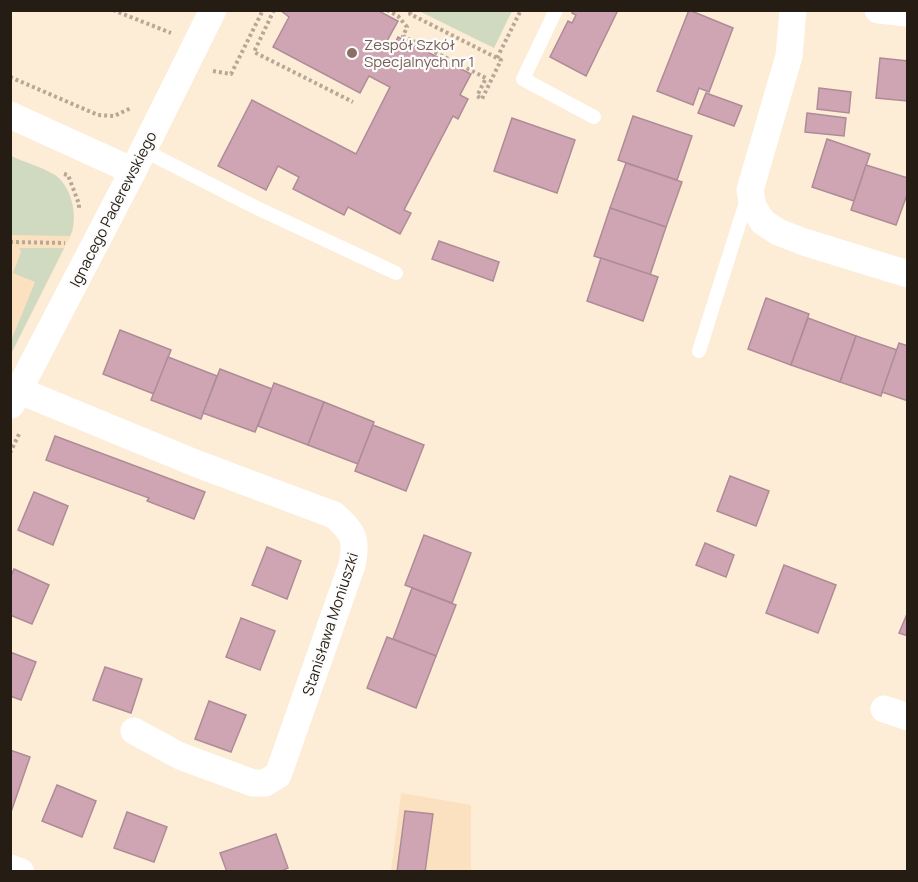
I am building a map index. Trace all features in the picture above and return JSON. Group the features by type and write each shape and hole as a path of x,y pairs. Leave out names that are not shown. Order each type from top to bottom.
{"street":[{"name":"Ignacego Paderewskiego","path":"13,402 213,10"},
{"path":"793,10 789,56 750,190 753,207 763,222 778,232 908,274"},
{"path":"878,10 908,13"},
{"path":"10,116 138,160"},
{"name":"Stanisława Moniuszki","path":"13,402 195,463 334,514 348,528 356,545 352,565 278,775 266,783 253,783 180,756 134,731"},
{"path":"10,868 21,872"}],"lane":[{"path":"556,10 523,79 594,117"},
{"path":"138,160 257,208 396,273"},
{"path":"699,351 750,190"}],"path":[{"path":"113,10 197,42"},
{"path":"274,10 254,52 353,102"},
{"path":"387,10 398,16 407,27 403,36 486,78 477,96 482,99 501,60 410,14 411,10"},
{"path":"497,58 521,10"},
{"path":"10,77 98,115 122,114 136,103"},
{"path":"59,171 68,176 79,204 79,213"},
{"path":"10,242 71,243"}],"shaded area":[{"path":"11,156 55,175 70,198 74,214 73,231 11,354"},
{"path":"401,793 471,805 471,869 476,871 391,872"}],"green space":[{"path":"422,10 512,11 494,48 421,12"},
{"path":"11,156 50,172 61,180 70,195 74,212 73,229 70,236 12,235 10,231"},
{"path":"19,248 64,248 11,354 11,341 35,282 13,273 21,252"}],"building":[{"path":"280,10 377,10 398,21 387,41 394,45 398,37 471,74 460,95 468,99 458,119 453,116 404,210 411,213 400,234 348,207 344,215 293,189 299,177 278,166 266,190 218,166 252,100 356,154 390,87 369,76 360,93 273,47 289,17"},
{"path":"573,10 618,10 586,76 550,57 568,21 572,23 576,15 572,13"},
{"path":"689,10 733,28 709,92 699,88 693,105 657,91"},
{"path":"880,58 908,61 907,101 876,98"},
{"path":"819,88 851,92 849,113 817,109"},
{"path":"706,93 742,106 734,126 698,113"},
{"path":"807,113 846,118 844,136 805,132"},
{"path":"633,116 692,136 677,180 618,160"},
{"path":"512,118 575,140 557,193 494,171"},
{"path":"827,139 870,154 854,201 812,187"},
{"path":"626,163 682,182 666,227 610,208"},
{"path":"866,165 908,178 908,192 896,225 851,210"},
{"path":"610,208 666,227 650,275 594,256"},
{"path":"439,241 499,262 493,281 432,259"},
{"path":"601,258 658,277 643,321 587,301"},
{"path":"766,298 809,314 791,365 748,349"},
{"path":"808,318 856,336 840,382 791,365"},
{"path":"120,330 171,350 154,394 103,374"},
{"path":"856,336 897,350 881,396 840,382"},
{"path":"899,343 908,346 908,401 882,392"},
{"path":"168,357 217,376 201,419 151,400"},
{"path":"220,369 272,389 255,432 203,413"},
{"path":"274,383 324,402 308,445 258,426"},
{"path":"324,402 374,422 358,464 308,445"},
{"path":"373,425 424,445 406,491 355,471"},
{"path":"55,436 205,492 194,519 147,501 149,498 46,460"},
{"path":"730,476 769,491 756,526 717,511"},
{"path":"34,492 68,506 53,545 18,530"},
{"path":"424,535 471,553 452,603 405,585"},
{"path":"705,543 734,555 726,577 696,565"},
{"path":"267,547 301,561 287,599 252,585"},
{"path":"784,565 836,585 818,633 766,613"},
{"path":"14,569 49,585 32,624 10,615 10,578"},
{"path":"412,588 456,605 436,656 393,639"},
{"path":"908,614 908,636 899,633"},
{"path":"241,618 275,631 260,670 226,657"},
{"path":"387,637 436,656 416,708 367,688"},
{"path":"10,652 36,662 21,700 10,696"},
{"path":"105,667 142,679 131,713 93,700"},
{"path":"209,701 246,715 231,752 195,739"},
{"path":"10,750 30,757 11,812 10,812"},
{"path":"57,785 96,801 82,837 42,821"},
{"path":"405,811 433,814 425,872 397,872"},
{"path":"127,812 167,827 154,862 114,848"},
{"path":"276,834 288,868 279,872 227,872 220,853"}],"place":[{"name":"Zespół Szkół Specjalnych nr 1","path":"352,53"}]}
